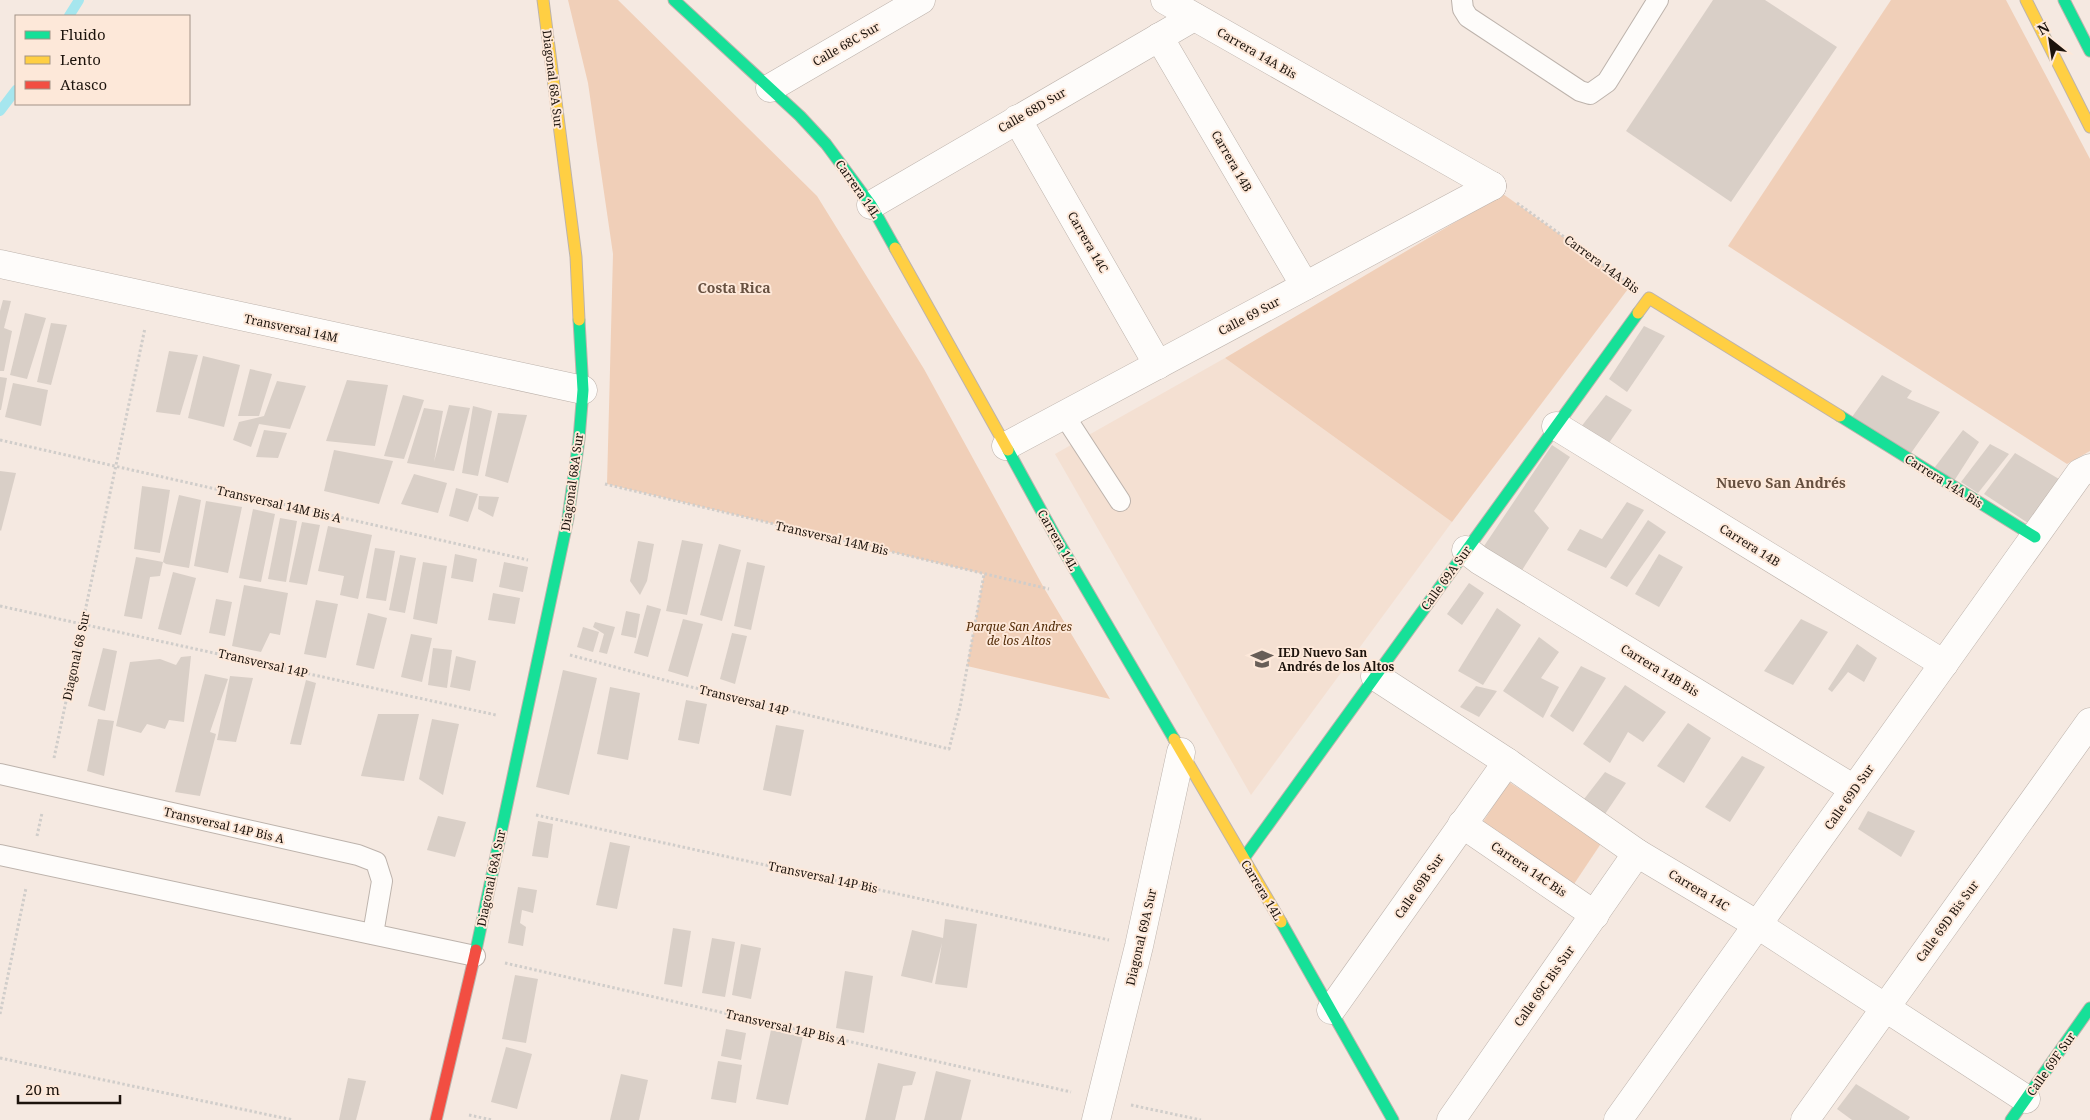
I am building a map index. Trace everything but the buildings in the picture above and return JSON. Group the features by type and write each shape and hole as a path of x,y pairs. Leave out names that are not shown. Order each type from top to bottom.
{"street":[{"name":"Diagonal 68A Sur","path":"436,1120 475,956 526,721 575,477 583,390 576,257 543,0"},
{"name":"Carrera 14L","path":"674,0 770,88 826,144 871,205 1054,534 1244,858 1393,1120"},
{"name":"Calle 68C Sur","path":"770,88 921,0"},
{"name":"Carrera 14A Bis","path":"1165,0 1492,186"},
{"path":"2026,0 2090,127"},
{"path":"2064,0 2090,51"},
{"name":"Calle 68D Sur","path":"871,205 1194,16"},
{"name":"Carrera 14B","path":"1159,37 1305,286"},
{"name":"Carrera 14C","path":"1017,119 1158,365"},
{"name":"Calle 69 Sur","path":"1006,446 1492,186"},
{"name":"Transversal 14M","path":"0,264 583,390"},
{"name":"Carrera 14A Bis","path":"1649,298 2035,537"},
{"name":"Calle 69A Sur","path":"1244,858 1649,298"},
{"name":"Carrera 14B","path":"1556,426 1944,664"},
{"name":"Calle 69D Sur","path":"1618,1120 2035,537 2085,471"},
{"name":"Carrera 14B Bis","path":"1466,550 1854,789"},
{"name":"Carrera 14C","path":"1375,676 1506,762 1638,853 1758,925 1885,1008 2019,1110"},
{"name":"Calle 69D Bis Sur","path":"1805,1120 2090,722"},
{"name":"Diagonal 69A Sur","path":"1098,1110 1139,946 1182,752"},
{"name":"Calle 69B Sur","path":"1331,1010 1506,762"},
{"name":"Carrera 14C Bis","path":"1462,824 1595,915"},
{"name":"Calle 69C Bis Sur","path":"1451,1120 1638,853"},
{"name":"Calle 69F Sur","path":"2019,1110 2090,1008"}],"lane":[{"path":"1462,0 1463,9 1468,17 1580,91 1590,94 1607,82 1658,0"},
{"path":"1064,415 1120,501"},
{"name":"Transversal 14P Bis A","path":"0,774 358,855 376,862 382,880 373,934"},
{"path":"0,855 475,956"}],"path":[{"name":"Carrera 14A Bis","path":"1492,186 1649,298"},
{"name":"Diagonal 68 Sur","path":"0,1014 151,298"},
{"name":"Transversal 14M Bis A","path":"0,440 558,567"},
{"name":"Transversal 14M Bis","path":"575,477 1044,588 1090,596"},
{"name":"Transversal 14P","path":"540,647 679,684 949,749 960,707 984,574"},
{"name":"Transversal 14P","path":"0,606 526,721"},
{"name":"Transversal 14P Bis","path":"507,808 1139,946"},
{"name":"Transversal 14P Bis A","path":"475,956 1098,1110 1201,1120"},
{"path":"0,1058 293,1120"}],"shaded area":[{"name":"IED Nuevo San Andrés de los Altos","path":"1225,358 1452,522 1251,795 1055,454"}],"green space":[{"name":"Parque San Andres de los Altos","path":"568,0 618,0 817,196 924,369 1044,588 1110,699 967,666 984,574 607,484 613,254 588,83"},
{"path":"1891,0 2006,0 2090,159 2090,451 2067,464 1728,246"},
{"path":"1503,194 1631,285 1452,522 1225,358"},
{"path":"1509,782 1602,842 1574,884 1481,825"}],"waterway":[{"path":"70,15 79,0"},
{"path":"0,111 15,91"}],"traffic: fast":[{"path":"674,0 800,116 826,144 871,205 895,248"},
{"path":"2064,0 2090,51"},
{"path":"1244,858 1638,313"},
{"path":"476,950 568,518 579,439 583,390 579,320"},
{"path":"1840,416 2035,537"},
{"path":"1008,450 1054,534 1174,739"},
{"path":"1281,922 1393,1120"},
{"path":"2011,1120 2090,1008"}],"traffic: slow":[{"path":"543,0 576,257 579,320"},
{"path":"2026,0 2090,127"},
{"path":"895,248 1008,450"},
{"path":"1638,313 1649,298 1840,416"},
{"path":"1174,739 1281,922"}],"traffic: jam":[{"path":"436,1120 476,950"}],"place":[{"name":"IED Nuevo San Andrés de los Altos","path":"1262,659"}],"district":[{"name":"Costa Rica","path":"734,287"},
{"name":"Nuevo San Andrés","path":"1781,482"}]}
